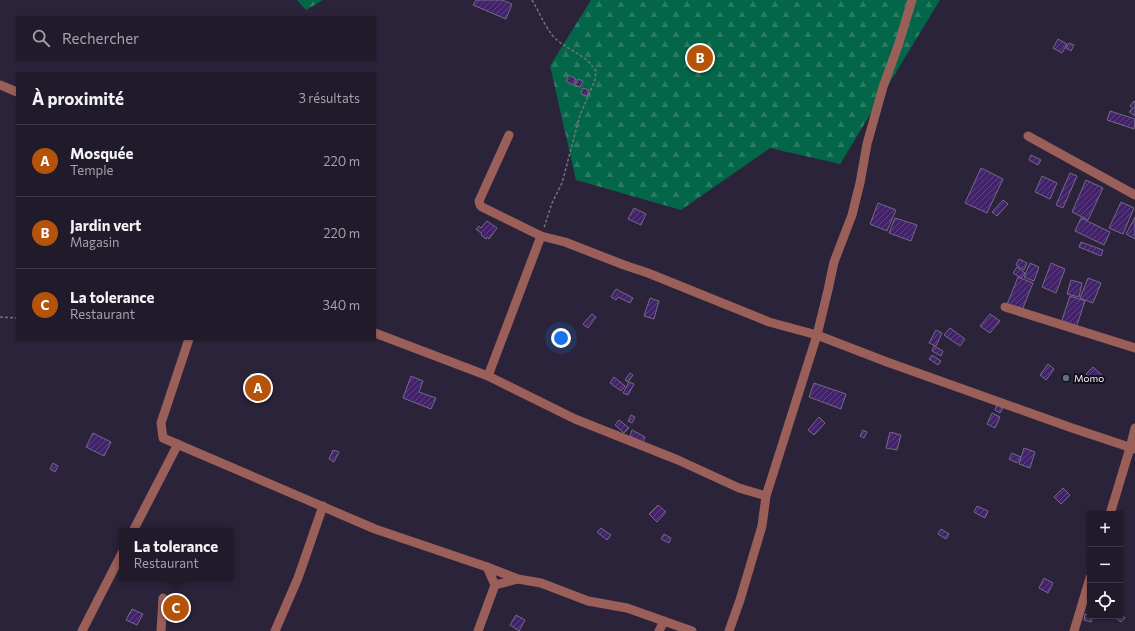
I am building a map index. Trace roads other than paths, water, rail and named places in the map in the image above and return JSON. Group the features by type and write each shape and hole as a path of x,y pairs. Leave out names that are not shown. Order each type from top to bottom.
{"street":[{"path":"729,631 762,526 766,496 816,335 836,255 852,214 860,183 867,144 883,86 898,46 912,0"},
{"path":"0,85 16,92"},
{"path":"509,135 480,201 480,205 541,236 565,242 624,266 648,273 769,322 816,335 1072,428 1133,448"},
{"path":"1028,136 1135,196"},
{"path":"488,376 541,236"},
{"path":"1005,307 1135,348"},
{"path":"376,333 488,376 575,419 678,460 739,488 766,496"},
{"path":"189,340 161,423 162,438 375,529 518,579 541,583 588,601 627,608 692,631"},
{"path":"1111,511 1133,448 1135,428"},
{"path":"135,528 178,444"},
{"path":"275,631 298,578 324,506"},
{"path":"82,631 119,559"},
{"path":"478,631 495,585 487,567"},
{"path":"495,585 518,579"},
{"path":"1074,631 1088,583"},
{"path":"161,631 163,598"},
{"path":"659,631 664,621"}],"place":[{"name":"Jardin vert","path":"700,58"},
{"name":"Momo","path":"1066,378"},
{"name":"Mosquée","path":"258,388"},
{"name":"La tolerance","path":"176,608"}]}
